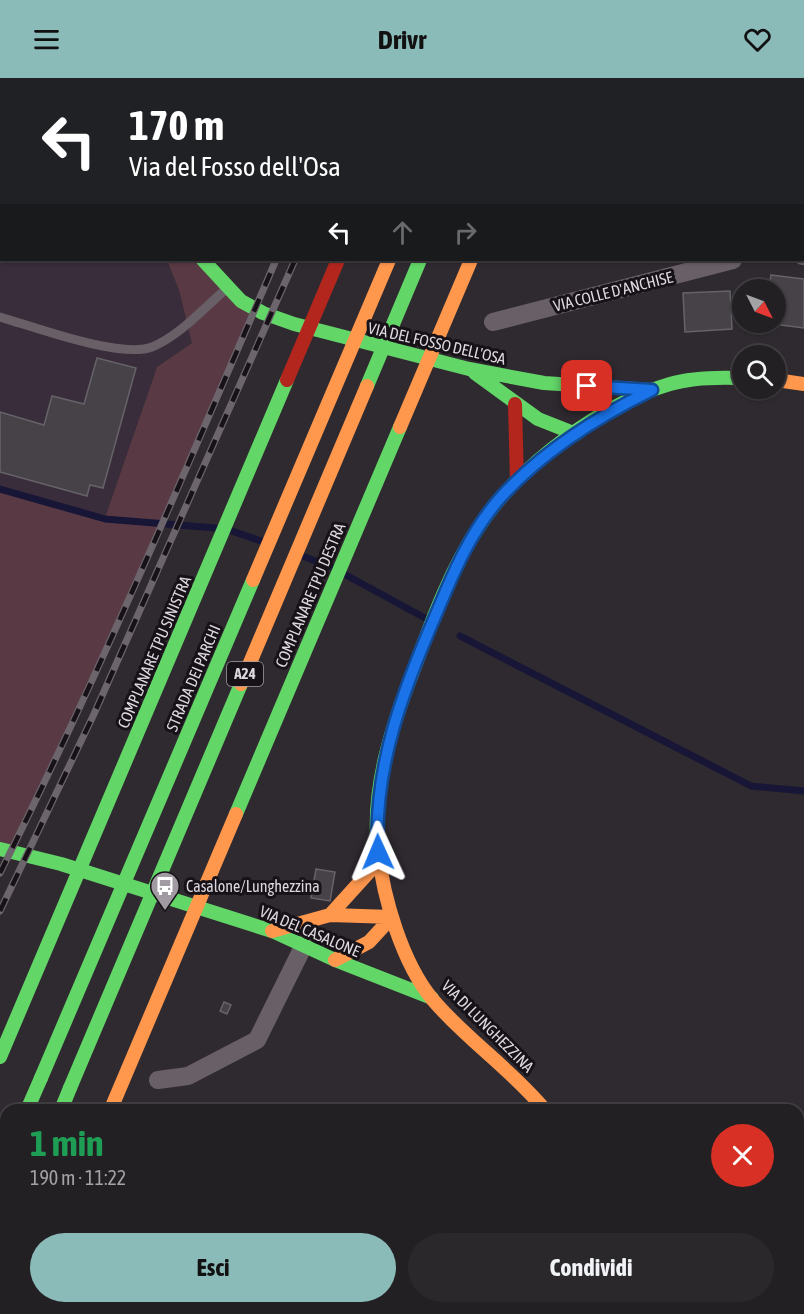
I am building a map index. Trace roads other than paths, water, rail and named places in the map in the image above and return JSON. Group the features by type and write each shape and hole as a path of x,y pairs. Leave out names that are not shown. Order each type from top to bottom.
{"main road":[{"name":"VIA DEL FOSSO DELL'OSA","path":"204,261 227,288 252,308 285,322 547,388 652,390"},
{"name":"COMPLANARE TPU SINISTRA","path":"0,1057 338,261"},
{"name":"STRADA DEI PARCHI","path":"30,1104 389,261"},
{"name":"A24","path":"63,1104 420,261"},
{"name":"COMPLANARE TPU DESTRA","path":"113,1104 471,261"},
{"path":"469,369 514,404 538,419 576,434"},
{"path":"652,390 693,379 732,378"},
{"path":"786,381 804,384"},
{"name":"VIA DI LUNGHEZZINA","path":"540,1104 514,1075 432,998 392,917 378,862 377,818 382,780 402,696 459,560 486,515 517,481 576,434 612,410 652,390"},
{"path":"514,404 517,481"},
{"path":"563,414 576,434"},
{"name":"VIA DEL CASALONE","path":"0,849 61,864 272,931 335,960 432,998"},
{"path":"330,915 378,862"},
{"path":"272,931 330,915 392,917"},
{"path":"335,960 369,942 392,917"}],"street":[{"name":"VIA COLLE D'ANCHISE","path":"493,322 729,261"},
{"path":"158,1080 188,1076 257,1040 304,945"}],"lane":[{"path":"0,317 112,348 137,350 154,346 169,337 227,288"}],"waterway":[{"path":"0,489 105,519 215,528"},
{"path":"232,531 261,541"},
{"path":"305,557 331,567"},
{"path":"346,575 425,618"},
{"path":"460,636 751,786 804,791"}],"railway":[{"path":"0,873 108,645 276,261"},
{"path":"0,911 94,714 295,261"}],"place":[{"name":"Casalone/Lunghezzina","path":"165,912"}]}
